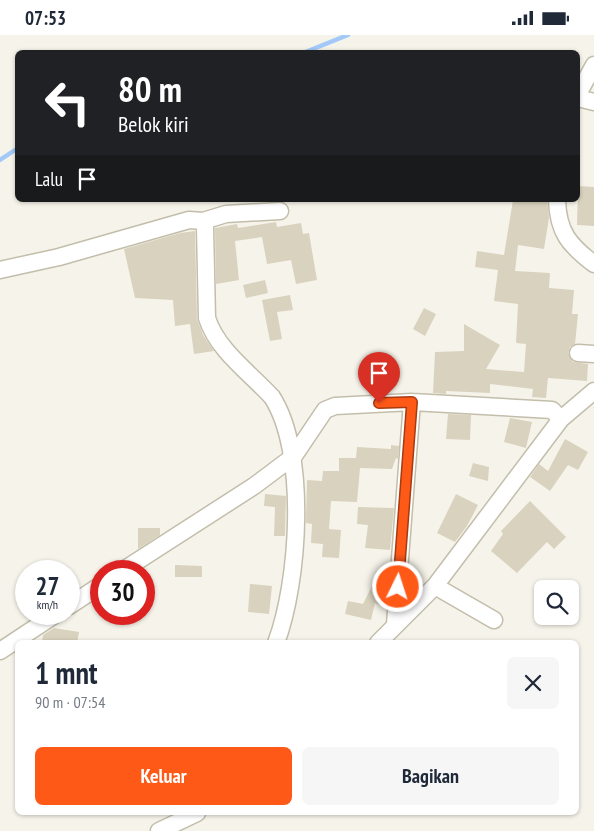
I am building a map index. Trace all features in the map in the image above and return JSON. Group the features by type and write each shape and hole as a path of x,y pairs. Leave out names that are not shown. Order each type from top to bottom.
{"street":[{"path":"580,90 594,65"},
{"path":"580,98 594,102"},
{"path":"557,202 558,216 563,233 577,251 594,264"},
{"path":"0,270 59,257 189,219 203,221 226,213 280,211"},
{"path":"203,221 205,227 207,318 218,340 272,397 279,408 286,423 294,456 295,517 292,581 285,621 277,640"},
{"path":"381,640 435,585 561,419 594,391"},
{"path":"396,624 412,402"},
{"path":"139,560 254,486 294,456 325,410 346,403 412,402 552,410 561,419"},
{"path":"435,585 494,620"},
{"path":"17,640 39,625"},
{"path":"0,651 15,641"},
{"path":"158,831 193,815"}],"building":[{"path":"580,186 594,187 594,226 577,225"},
{"path":"513,202 547,202 549,218 544,249 518,245 515,271 550,273 549,288 574,290 572,314 578,314 575,344 570,347 568,353 573,362 588,364 587,381 548,378 546,398 532,397 533,389 490,384 490,393 446,391 446,394 433,393 435,352 464,351 464,324 500,345 486,369 524,372 526,344 516,343 518,304 494,301 498,270 475,267 477,251 504,255"},
{"path":"276,222 277,227 301,223 303,234 309,233 317,280 296,284 291,260 267,264 262,237 235,241 239,280 216,284 215,228 237,224 238,228"},
{"path":"195,231 197,319 203,335 214,351 194,354 190,324 175,326 173,300 135,298 124,249 180,233"},
{"path":"265,280 268,293 246,298 243,285"},
{"path":"290,295 293,310 277,312 282,339 270,341 262,300"},
{"path":"424,308 436,314 425,336 413,329"},
{"path":"448,414 471,415 470,440 446,439"},
{"path":"510,418 532,422 526,448 504,442"},
{"path":"565,439 588,452 578,470 568,465 550,491 530,477 539,464 548,471"},
{"path":"391,445 399,446 398,459 396,458 392,469 360,468 357,502 331,501 329,529 341,530 339,558 322,557 323,544 311,543 312,524 306,523 307,480 322,481 323,471 339,471 339,458 356,458 357,447 391,449"},
{"path":"473,463 489,467 488,481 469,476"},
{"path":"265,494 286,496 285,536 274,536 275,507 264,506"},
{"path":"456,494 478,505 467,526 455,542 437,533"},
{"path":"530,501 566,537 554,549 547,542 517,573 491,551 503,534 501,531"},
{"path":"358,507 394,508 390,550 365,548 368,525 357,524"},
{"path":"138,528 160,528 160,535 138,549"},
{"path":"175,565 202,566 202,577 175,577"},
{"path":"376,578 381,580 379,586 387,590 379,605 375,603 371,620 345,614 348,601 363,604"},
{"path":"250,584 272,586 269,614 248,612"},
{"path":"54,628 79,632 78,640 42,640 43,635"}],"waterway":[{"path":"310,50 348,35"},
{"path":"0,160 15,150"}],"route":[{"path":"379,403 412,402 398,587"}]}
